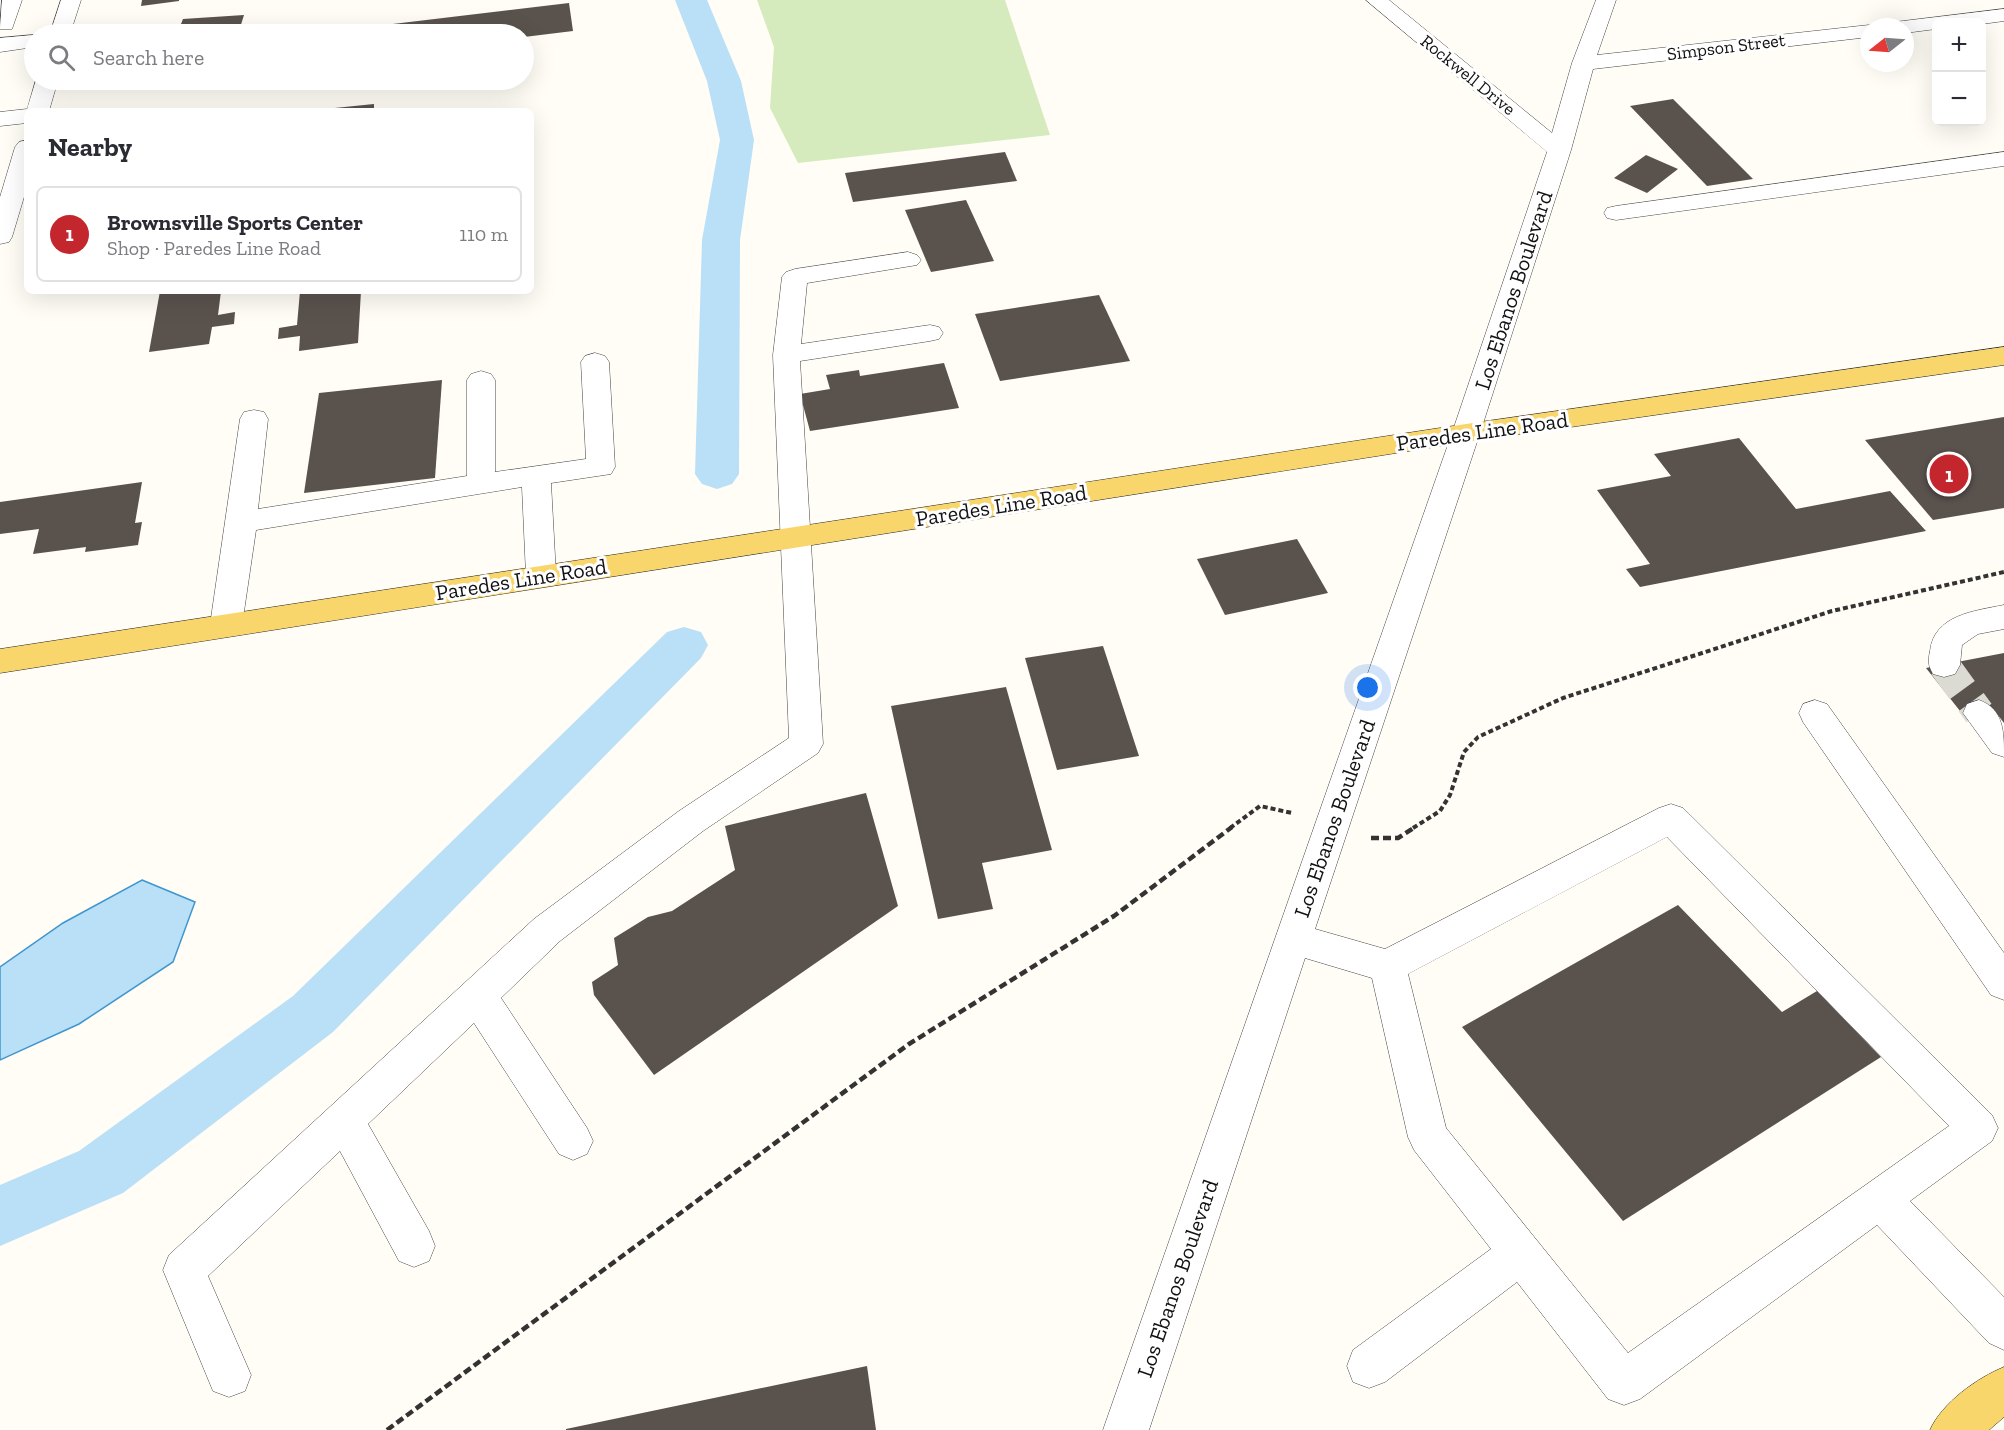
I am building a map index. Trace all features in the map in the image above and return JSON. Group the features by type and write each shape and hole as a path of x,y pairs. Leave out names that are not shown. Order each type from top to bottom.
{"main road":[{"name":"Paredes Line Road","path":"0,661 541,575 1466,433 2004,356"},
{"path":"1953,1430 2004,1389"}],"street":[{"path":"12,0 2,35 24,39"},
{"path":"63,24 71,0"},
{"name":"Rockwell Drive","path":"1376,0 1559,150"},
{"name":"Los Ebanos Boulevard","path":"1125,1430 1466,433 1559,150 1583,63 1606,0"},
{"path":"1977,18 2004,15"},
{"path":"1914,26 1932,23"},
{"name":"Simpson Street","path":"1583,63 1860,32"},
{"path":"39,108 44,90"},
{"path":"0,119 24,116"},
{"path":"0,237 24,157"},
{"path":"1616,213 2004,159"},
{"path":"229,1375 184,1270 547,930 691,821 806,744 786,355 795,278 908,260"},
{"path":"786,355 930,333"},
{"path":"242,522 482,483 601,467 595,362"},
{"path":"481,381 482,483"},
{"path":"226,625 242,522 254,419"},
{"path":"536,475 541,575"},
{"path":"1944,665 1947,639 1969,624 2004,617"},
{"path":"1815,713 2004,983"},
{"path":"1979,713 2004,744"},
{"path":"1293,939 1388,966 1671,818 1978,1128 1624,1383 1428,1137 1388,966"},
{"path":"477,994 573,1141"},
{"path":"344,1120 414,1246"},
{"path":"1881,1200 2004,1328"},
{"path":"1369,1366 1521,1253"}],"path":[{"path":"1373,839 1398,838 1440,811 1450,795 1464,752 1478,737 1563,698 1832,610 2004,572"},
{"path":"387,1430 909,1044 1114,916 1260,806 1290,812"}],"green space":[{"path":"757,0 1005,0 1050,135 798,163 770,108 774,47"}],"water":[{"path":"142,880 195,902 173,962 79,1024 0,1060 0,967 63,923"}],"building":[{"path":"142,0 179,0 179,1 141,6"},
{"path":"569,3 573,31 534,36 534,24 393,24"},
{"path":"244,15 241,24 181,24 183,19"},
{"path":"1673,99 1753,179 1707,186 1630,106"},
{"path":"374,104 374,108 335,108"},
{"path":"1005,152 1017,181 853,202 845,173"},
{"path":"1646,155 1678,169 1647,193 1614,178"},
{"path":"966,200 994,261 931,272 905,210"},
{"path":"159,294 221,294 218,315 235,312 234,324 212,327 209,344 149,352"},
{"path":"300,294 361,294 358,343 299,351 300,336 278,339 279,328 297,325"},
{"path":"1099,295 1130,361 1000,381 975,314"},
{"path":"944,363 959,408 810,431 800,394 830,389 826,375 859,370 860,376"},
{"path":"442,380 435,478 304,493 319,393"},
{"path":"2004,417 2004,508 1933,520 1865,440"},
{"path":"1739,438 1796,509 1890,491 1926,531 1640,587 1626,569 1650,564 1597,490 1671,476 1654,454"},
{"path":"142,482 135,523 142,522 138,545 85,552 86,547 33,554 39,529 0,534 0,502"},
{"path":"1297,539 1328,593 1225,615 1197,559"},
{"path":"1103,646 1139,756 1057,770 1025,658"},
{"path":"2004,653 2004,723 1994,710 1964,716 1926,668"},
{"path":"1006,687 1052,850 982,863 993,909 938,919 891,706"},
{"path":"866,793 898,906 654,1075 594,995 592,982 618,965 614,938 648,917 672,911 735,870 725,826"},
{"path":"1678,905 1782,1012 1817,991 1881,1057 1623,1221 1462,1027"},
{"path":"867,1366 876,1430 566,1430 566,1429"}],"waterway":[{"path":"691,0 724,81 737,140 721,240 717,474"},
{"path":"0,1216 101,1172 313,1014 684,645"}],"tunnel":[{"path":"1944,665 1979,713"}],"place":[{"name":"Brownsville Sports Center","path":"1949,474"}]}
